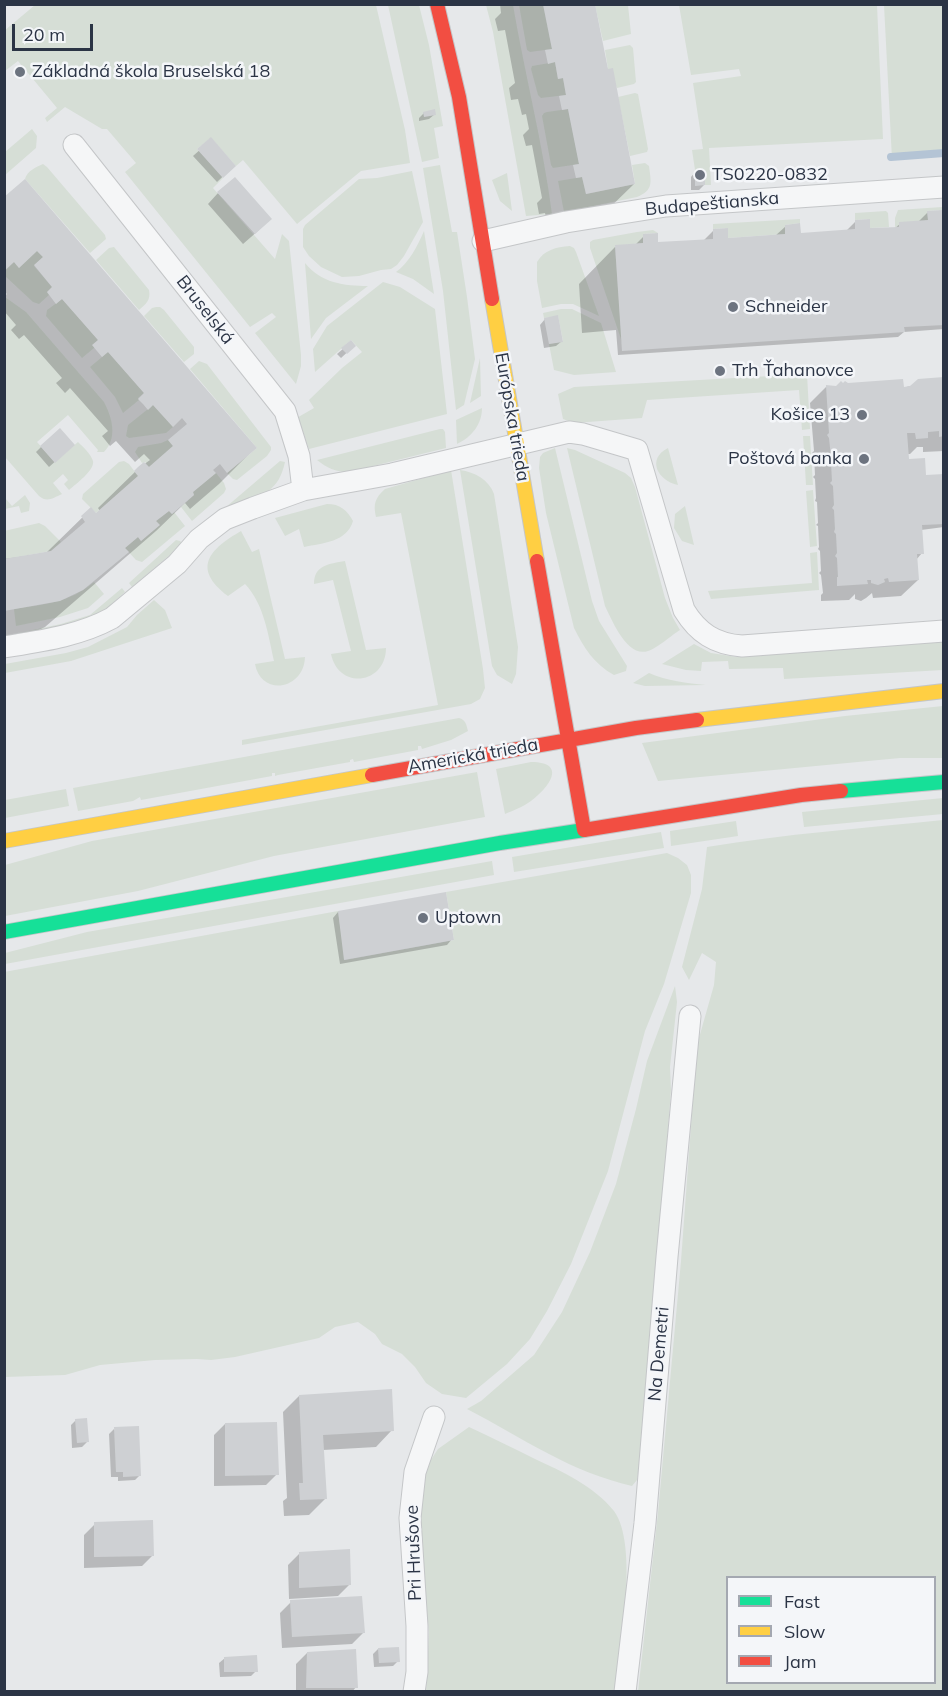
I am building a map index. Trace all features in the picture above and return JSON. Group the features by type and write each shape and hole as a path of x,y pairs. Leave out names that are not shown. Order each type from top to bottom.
{"street":[{"name":"Európska trieda","path":"437,4 459,97 516,444 584,830"},
{"name":"Bruselská","path":"74,145 285,411 299,456 303,490"},
{"name":"Budapeštianska","path":"483,241 566,222 666,206 944,187"},
{"path":"4,647 54,638 112,618 177,564 199,539 225,519 303,490 392,474 569,432 637,450 684,610 698,629 717,641 741,646 944,631"},
{"name":"Americká trieda","path":"4,842 568,739 658,725 944,691"},
{"path":"4,932 500,843 801,795 944,782"},
{"name":"Na Demetri","path":"625,1692 645,1522 690,1016"},
{"name":"Pri Hrušove","path":"414,1692 417,1672 417,1626 410,1518 415,1472 434,1417"}],"shaded area":[{"path":"35,5 376,5 405,130 410,163 361,171 297,224 243,160 236,166 211,138 197,149 223,178 213,188 275,259 282,234 289,241 301,355 301,366 296,384 255,333 276,317 272,313 250,327 125,172 136,163 107,129 102,129 65,107 47,122 45,118 57,108 18,61 5,71 4,31"},
{"path":"388,5 419,5 429,45 443,126 434,128 439,158 422,162"},
{"path":"486,5 513,5 552,214 526,216 493,32"},
{"path":"519,5 543,5 552,49 530,52 527,50"},
{"path":"595,5 628,5 631,34 603,41"},
{"path":"679,5 877,5 883,139 709,148 711,185 705,185 705,170 695,170 692,150 703,149 693,83 741,76 739,69 691,75"},
{"path":"884,5 943,5 943,155 892,159"},
{"path":"630,45 633,48 636,82 617,88 608,69 605,50"},
{"path":"555,62 558,79 563,78 566,95 541,98 538,95 532,66"},
{"path":"638,94 648,149 647,152 630,156 618,97"},
{"path":"568,109 579,164 553,168 542,116 547,112"},
{"path":"32,129 37,136 36,148 5,175 5,152"},
{"path":"645,163 649,166 651,181 649,188 642,194 564,212 558,181 582,177 586,194 635,184 632,165"},
{"path":"43,164 105,235 106,239 90,253 25,179 30,172"},
{"path":"440,165 452,232 457,232 475,359 464,405 456,410 443,291 423,168"},
{"path":"412,171 423,222 397,265 391,269 359,276 342,277 321,267 309,256 303,247 305,225 359,179"},
{"path":"507,173 512,211 500,201 492,180"},
{"path":"942,207 942,210 927,211 928,220 895,227 898,210"},
{"path":"886,211 889,227 870,228 870,219 855,220 855,213"},
{"path":"800,219 800,223 785,225 785,234 728,238 728,228 713,229 713,224"},
{"path":"653,230 658,233 643,234 643,243 615,246 622,342 590,248 590,242"},
{"path":"424,231 434,294 413,279 396,272 409,259"},
{"path":"570,246 576,252 599,316 573,304 542,308 537,281 537,262 551,250"},
{"path":"114,247 149,290 149,299 139,310 96,260 109,248"},
{"path":"37,251 43,257 34,266 52,287 47,292 49,295 39,304 33,302 5,276 5,271 14,262 19,268"},
{"path":"305,263 318,275 334,282 368,286 326,318 311,339"},
{"path":"383,282 400,287 435,309 447,414 309,449 302,429 295,419 314,408 309,400 362,352 351,340 315,372 313,349 327,326"},
{"path":"5,297 26,312 104,402 111,421 111,440 104,452 97,452 98,450 68,415 37,442 55,462 78,442 89,453 93,461 88,473 69,490 64,484 68,480 63,474 53,483 62,494 50,499 39,496 5,457"},
{"path":"62,299 98,340 94,348 82,358 46,316 47,310"},
{"path":"156,307 164,310 194,347 194,354 184,362 144,316"},
{"path":"572,309 601,323 616,372 574,375 554,370 549,344 563,341 558,316 544,318 543,313"},
{"path":"108,352 144,393 123,413 115,397 90,367"},
{"path":"480,358 481,396 470,403"},
{"path":"199,361 207,364 271,447 267,456 237,480 227,473 257,448 190,369"},
{"path":"807,374 810,429 802,430 799,390 647,400 642,418 574,423 563,419 558,394 574,387"},
{"path":"153,405 173,427 166,433 129,438 126,436 128,425"},
{"path":"482,408 482,414 475,429 457,444 456,420"},
{"path":"440,429 445,432 446,448 349,472 331,469 317,460"},
{"path":"803,436 810,436 813,485 806,485"},
{"path":"168,440 173,446 149,467 145,462 142,463 135,452 138,447"},
{"path":"555,448 592,601 599,621 627,666 626,671 614,675 590,655 574,628 546,513 539,468 540,457 543,453"},
{"path":"567,448 625,473 631,478 635,487 665,598 680,630 651,650 640,652 627,644 605,606"},
{"path":"668,448 678,485 665,479 657,469 657,458"},
{"path":"124,461 138,476 96,513 82,499 83,494 119,462"},
{"path":"280,461 285,462 277,482 271,489 219,513"},
{"path":"451,470 483,669 485,688 480,699 471,704 242,745 242,740 438,705 401,513 376,517 375,505 377,498 385,489"},
{"path":"460,470 481,478 494,494 518,647 516,674 512,684 497,675 492,666"},
{"path":"216,473 224,483 226,489 224,493 192,521 181,507 194,495 193,492"},
{"path":"813,490 817,546 810,547 806,491"},
{"path":"25,495 30,503 29,511 21,513 19,506 5,509 5,498 12,506"},
{"path":"327,504 343,508 353,521 345,533 326,543 304,547 299,529 285,536 275,518"},
{"path":"685,506 694,545 682,541 674,528 675,514"},
{"path":"169,511 172,514 174,512 185,526 142,562 136,560 125,548 138,537 141,541 159,525 156,521"},
{"path":"39,523 61,542 51,551 6,559 4,531"},
{"path":"241,531 252,552 259,549 285,659 305,657 298,677 282,685 273,685 265,681 259,675 255,664 274,661 261,610 251,592 245,584 228,596 210,577 209,560 214,552"},
{"path":"176,540 183,544 132,587 129,583"},
{"path":"817,552 819,590 711,599 708,591 812,583 810,553"},
{"path":"345,561 366,650 386,648 384,660 379,669 362,678 352,678 343,674 336,666 331,654 351,651 333,580 314,584 317,573 324,566"},
{"path":"94,582 104,594 88,608 60,617 16,626 14,609 66,598"},
{"path":"122,588 125,592 93,619 15,639 14,634 90,615"},
{"path":"154,600 165,610 172,628 71,661 5,673 5,664 88,647 127,627"},
{"path":"943,640 943,670 784,679 783,668 729,669 728,661 702,662 701,671 662,664 694,644 711,653 737,657"},
{"path":"649,673 670,680 706,685 645,686 633,683"},
{"path":"943,706 943,758 900,758 658,781 642,743 845,716"},
{"path":"459,718 464,721 468,731 451,740 422,749 418,746 418,750 354,762 353,759 350,762 275,776 275,773 272,773 272,776 141,800 140,797 133,801 78,811 73,788"},
{"path":"531,762 549,766 552,777 549,783 531,801 505,814 496,769"},
{"path":"477,772 485,817 274,856 138,891 5,916 5,865 92,841"},
{"path":"66,789 69,806 5,818 5,800"},
{"path":"943,798 943,814 804,827 802,812"},
{"path":"943,820 943,1691 638,1692 658,1513 681,1261 697,1045 714,985 716,962 702,953 689,980 682,967 702,889 707,847 795,835"},
{"path":"736,821 738,836 671,846 670,831"},
{"path":"661,832 664,848 514,872 512,857"},
{"path":"667,853 687,865 691,875 691,893 664,984 645,1031 608,1171 571,1264 530,1339 507,1364 466,1398 442,1394 426,1383 402,1354 382,1344 375,1334 358,1322 335,1327 319,1338 235,1357 211,1360 155,1360 100,1365 65,1375 5,1377 4,972 338,911 345,960 454,940 446,892"},
{"path":"492,861 494,875 5,964 5,953 87,932"},
{"path":"675,986 677,1002 670,1067 671,1090 648,1396 637,1480 632,1486 569,1464 467,1409 481,1401 534,1355 562,1312 590,1252 616,1184 647,1061"},
{"path":"469,1427 578,1480 614,1511 621,1527 627,1572 615,1691 426,1691 429,1632 418,1522 425,1469 438,1449"}],"building":[{"path":"543,4 595,4 608,69 613,68 635,184 586,194 582,177 576,178 573,165 579,164 568,109 562,110 559,96 566,95 563,78 558,79 555,62 548,64 545,50 552,49"},
{"path":"435,109 436,115 424,117 423,112"},
{"path":"211,137 236,166 223,178 197,149"},
{"name":"TS0220-0832","path":"695,170 705,170 705,185 695,186"},
{"path":"235,177 272,219 255,234 217,192"},
{"path":"25,179 257,448 227,473 220,464 213,470 216,473 193,492 194,495 172,514 169,511 156,521 160,525 141,541 138,537 125,548 129,552 83,590 60,601 4,611 4,559 51,551 85,522 81,516 91,507 96,513 138,476 134,471 138,467 144,462 149,467 173,446 168,440 187,424 182,418 173,427 153,405 148,410 138,399 144,393 108,352 102,357 92,345 98,340 62,299 56,304 47,292 52,287 34,265 43,257 37,251 19,268 14,262 4,271 4,197"},
{"path":"942,210 944,325 904,327 905,332 622,351 615,245 643,243 643,234 658,233 658,242 713,239 713,229 728,228 728,238 785,234 785,225 800,223 801,233 855,229 855,220 870,219 870,228 899,227 899,222 928,220 927,211"},
{"path":"558,315 563,342 549,344 544,318"},
{"path":"351,340 356,346 347,354 341,348"},
{"path":"944,377 944,436 939,437 939,431 928,432 928,438 916,439 915,433 907,433 909,459 925,458 926,475 944,474 944,524 922,525 924,554 917,554 919,580 889,582 888,578 878,585 867,580 868,584 837,586 836,534 832,508 834,505 833,486 830,483 832,481 827,435 829,433 826,385 836,386 841,381 848,383 903,379 904,387 910,386 918,379"},
{"path":"60,428 75,445 55,463 40,446"},
{"path":"446,892 454,940 344,960 338,911"},
{"path":"392,1389 394,1431 323,1435 327,1499 300,1500 299,1483 303,1483 299,1395"},
{"path":"87,1418 89,1442 77,1443 75,1419"},
{"path":"277,1422 279,1475 225,1476 225,1423"},
{"path":"139,1426 141,1476 123,1477 123,1472 116,1472 114,1427"},
{"path":"153,1520 154,1556 94,1557 94,1522"},
{"path":"350,1549 351,1585 299,1588 299,1552"},
{"path":"362,1596 365,1633 292,1637 290,1600"},
{"path":"399,1647 400,1662 379,1663 378,1648"},
{"path":"356,1649 358,1688 306,1688 307,1652"},
{"path":"257,1655 258,1672 224,1672 224,1657"}],"waterway":[{"path":"891,157 944,153"}],"traffic: fast":[{"path":"841,791 944,782"},
{"path":"4,932 584,830"}],"traffic: slow":[{"path":"492,299 537,561"},
{"path":"697,720 944,691"},
{"path":"4,841 372,775"}],"traffic: jam":[{"path":"437,4 459,97 492,299"},
{"path":"537,561 584,830"},
{"path":"372,775 636,728 697,720"},
{"path":"584,830 801,795 841,791"}],"place":[{"name":"Základná škola Bruselská 18","path":"20,72"},
{"name":"TS0220-0832","path":"700,175"},
{"name":"Schneider","path":"733,307"},
{"name":"Trh Ťahanovce","path":"720,371"},
{"name":"Košice 13","path":"862,415"},
{"name":"Poštová banka","path":"864,459"},
{"name":"Uptown","path":"423,918"}]}
